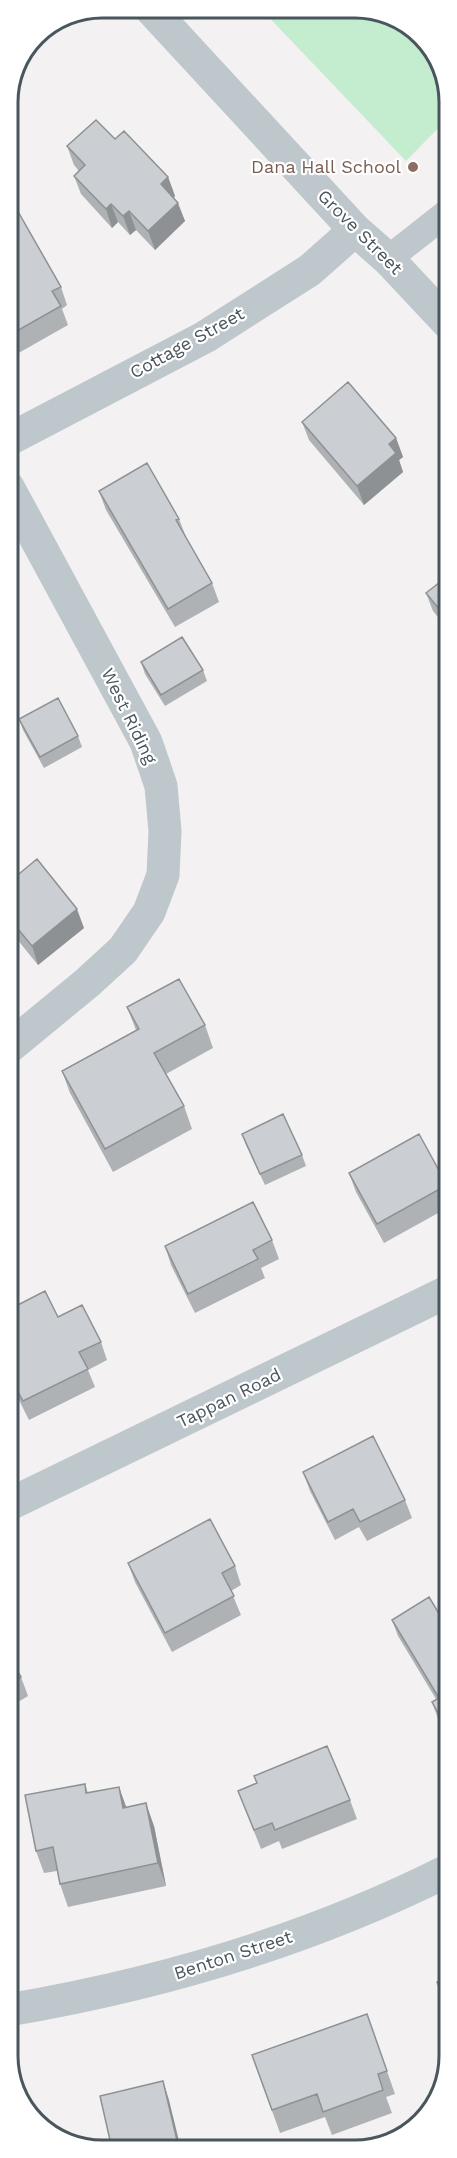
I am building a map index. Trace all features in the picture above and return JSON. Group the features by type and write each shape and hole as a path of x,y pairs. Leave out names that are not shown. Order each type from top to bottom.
{"street":[{"name":"Grove Street","path":"159,18 355,230 388,259 439,313"},
{"name":"Cottage Street","path":"18,435 205,337 310,270 355,230"},
{"name":"West Riding","path":"18,505 146,742 161,786 165,831 163,875 149,912 123,950 18,1040"},
{"name":"Tappan Road","path":"18,1499 439,1296"},
{"name":"Benton Street","path":"18,2008 135,1986 190,1971 307,1931 439,1874"}],"lane":[{"path":"388,259 439,220"}],"green space":[{"path":"270,18 371,20 397,29 418,47 425,55 436,80 439,127 406,161"}],"building":[{"path":"96,120 115,139 124,131 168,177 161,184 178,203 148,231 129,211 123,216 111,204 106,209 74,176 85,165 67,146"},
{"path":"18,212 61,287 52,291 61,306 18,330"},
{"path":"348,382 396,438 389,444 396,453 357,486 302,422"},
{"path":"147,463 212,583 168,609 99,491"},
{"path":"439,583 439,609 426,593"},
{"path":"182,637 203,670 161,695 141,662"},
{"path":"58,698 78,736 40,757 19,719"},
{"path":"37,859 77,909 32,946 18,929 18,875"},
{"path":"179,979 205,1025 154,1053 184,1106 105,1149 62,1071 139,1029 127,1007"},
{"path":"283,1114 302,1155 260,1174 242,1134"},
{"path":"419,1134 439,1170 439,1189 377,1224 349,1173"},
{"path":"253,1202 272,1240 253,1250 258,1259 188,1294 165,1246"},
{"path":"45,1291 58,1317 82,1305 101,1342 79,1352 88,1369 23,1401 18,1392 18,1305"},
{"path":"373,1436 405,1500 360,1522 353,1509 328,1522 303,1472"},
{"path":"210,1519 235,1566 222,1573 234,1596 165,1633 128,1563"},
{"path":"429,1597 439,1614 439,1698 392,1620"},
{"path":"439,1698 439,1714 432,1702"},
{"path":"327,1746 350,1800 275,1830 272,1823 254,1830 238,1791 257,1783 254,1776"},
{"path":"85,1784 86,1793 119,1787 123,1808 146,1803 158,1863 60,1884 53,1847 36,1851 25,1795"},
{"path":"367,2014 387,2071 378,2074 383,2090 323,2112 317,2094 272,2110 252,2055"},
{"path":"163,2081 177,2140 110,2140 100,2096"}],"place":[{"name":"Dana Hall School","path":"413,167"}]}
